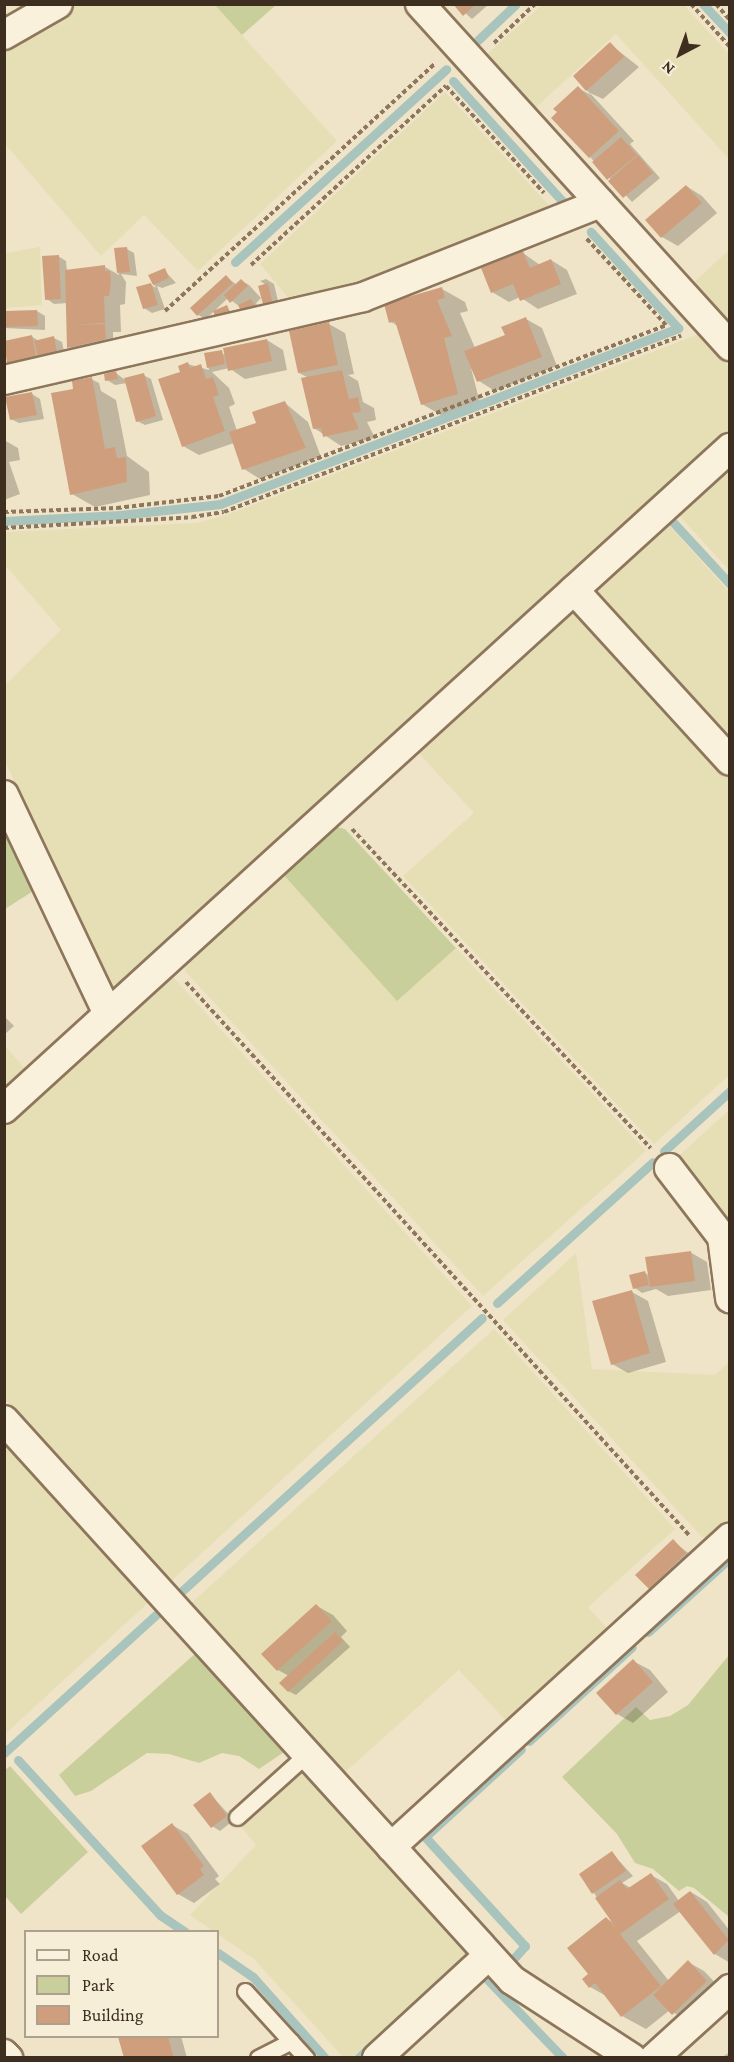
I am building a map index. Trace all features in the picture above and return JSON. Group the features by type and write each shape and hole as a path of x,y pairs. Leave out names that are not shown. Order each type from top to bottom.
{"street":[{"path":"4,36 58,4"},
{"path":"420,4 729,346"},
{"path":"4,380 363,297 600,203"},
{"path":"4,1109 729,448"},
{"path":"574,590 729,761"},
{"path":"4,795 108,1014"},
{"path":"669,1168 722,1237 729,1298"},
{"path":"4,1420 512,1980 632,2058"},
{"path":"391,1847 719,1547"},
{"path":"376,2058 489,1955"},
{"path":"654,2058 729,1989"},
{"path":"4,2054 8,2058"}],"lane":[{"path":"237,1817 307,1754"},
{"path":"245,1991 306,2058"},
{"path":"258,2058 291,2041"}],"path":[{"path":"164,312 464,53 535,4"},
{"path":"691,4 729,47"},
{"path":"716,4 729,20"},
{"path":"4,512 117,508 219,496 666,326 446,86 250,265"},
{"path":"4,528 192,517 224,512 710,325"},
{"path":"333,809 669,1168"},
{"path":"167,961 719,1547"}],"shaded area":[{"path":"72,5 215,5 337,141 198,271 144,215 101,256 5,144 4,50 69,12"},
{"path":"542,5 684,5 729,54 729,159 616,34 533,110 484,57"},
{"path":"445,92 553,210 452,252 291,301 260,264"},
{"path":"40,247 42,305 5,308 5,253"},
{"path":"729,250 729,327 691,285"},
{"path":"699,334 729,367 729,436 119,989 108,987 5,761 4,686 61,630 5,565 5,532 197,523 229,514"},
{"path":"729,463 729,570 675,511"},
{"path":"665,521 729,592 729,750 589,591"},
{"path":"573,604 729,770 729,1075 654,1144 403,876 474,813 415,749"},
{"path":"281,872 397,1000 456,948 646,1151 483,1296 186,972 184,960"},
{"path":"167,977 174,978 472,1306 169,1583 5,1399 5,1125"},
{"path":"4,1045 27,1071 4,1092"},
{"path":"729,1110 729,1261 672,1162"},
{"path":"576,1253 592,1369 715,1375 729,1362 729,1525 713,1540 702,1537 503,1320"},
{"path":"494,1329 675,1529 588,1607 610,1632 509,1724 459,1670 342,1775 188,1606"},
{"path":"4,1437 151,1600 5,1734 4,1734"},
{"path":"305,1771 467,1946 468,1954 352,2057 343,2057 254,1959 219,1935 219,1930 212,1930 190,1915 256,1845 242,1828 300,1772"}],"green space":[{"path":"215,5 276,5 242,35"},
{"path":"4,822 38,888 5,909 4,909"},
{"path":"331,826 345,829 456,948 397,1001 281,872"},
{"path":"197,1652 287,1750 259,1769 239,1756 222,1753 199,1763 169,1754 147,1753 91,1791 75,1796 59,1775"},
{"path":"729,1655 730,1917 694,1888 687,1886 679,1891 653,1869 635,1863 617,1834 562,1777 636,1707 650,1720 670,1716 688,1705"},
{"path":"10,1766 88,1852 21,1914 5,1896 4,1771"}],"building":[{"path":"453,4 476,4 463,16"},
{"path":"610,42 624,57 586,91 573,76"},
{"path":"578,86 619,131 589,158 551,118 557,112 553,109"},
{"path":"621,137 637,155 607,180 592,162"},
{"path":"638,155 653,173 623,198 608,181"},
{"path":"686,185 702,203 661,238 645,220"},
{"path":"127,247 130,272 117,273 114,248"},
{"path":"523,251 530,268 551,259 561,284 520,301 513,284 491,293 481,268"},
{"path":"59,255 61,299 45,300 42,256"},
{"path":"105,265 105,271 110,271 111,283 109,296 104,296 105,323 74,325 105,324 106,339 67,348 65,270"},
{"path":"165,268 169,278 153,285 148,275"},
{"path":"226,275 233,283 197,316 190,308"},
{"path":"241,279 248,286 230,303 224,295"},
{"path":"151,283 158,305 143,309 136,287"},
{"path":"268,283 272,301 263,304 258,286"},
{"path":"442,287 445,298 437,300 452,336 444,338 458,394 421,405 395,321 389,323 384,304"},
{"path":"251,299 255,307 242,313 238,305"},
{"path":"227,305 230,312 216,319 213,311"},
{"path":"37,310 38,326 4,327 4,311"},
{"path":"526,317 542,357 477,382 464,351 505,335 501,327"},
{"path":"329,322 338,365 298,373 289,331"},
{"path":"32,335 36,356 7,363 4,341"},
{"path":"54,336 57,352 38,356 34,341"},
{"path":"267,339 272,361 228,371 223,348"},
{"path":"222,350 225,364 207,368 204,353"},
{"path":"188,362 190,368 201,364 206,379 213,377 219,395 213,397 225,431 182,447 158,379 180,372 178,366"},
{"path":"342,370 349,399 358,397 361,412 352,413 359,429 323,437 321,428 313,429 301,378"},
{"path":"116,371 118,379 105,381 104,374"},
{"path":"144,373 156,416 136,422 124,378"},
{"path":"92,377 105,449 115,447 117,458 126,457 127,482 70,495 51,393 73,389 72,381"},
{"path":"32,392 37,415 10,420 5,397"},
{"path":"285,401 306,448 242,470 229,432 256,423 252,412"},
{"path":"691,1251 695,1281 650,1287 645,1257"},
{"path":"645,1271 649,1285 633,1289 629,1275"},
{"path":"632,1290 650,1353 611,1365 592,1301"},
{"path":"673,1539 686,1553 649,1589 635,1575"},
{"path":"316,1604 332,1621 277,1671 261,1654"},
{"path":"335,1632 343,1641 288,1692 279,1683"},
{"path":"633,1659 653,1682 616,1715 596,1693"},
{"path":"210,1792 227,1816 211,1828 193,1805"},
{"path":"172,1823 204,1866 200,1869 204,1875 177,1895 141,1846"},
{"path":"612,1851 626,1871 592,1894 579,1874"},
{"path":"651,1873 669,1899 620,1934 661,1986 621,2017 595,1983 589,1988 582,1979 588,1974 567,1948 606,1917 616,1928 595,1898 620,1880 627,1889"},
{"path":"690,1891 729,1940 714,1955 673,1904"},
{"path":"688,1960 707,1981 672,2015 653,1995"},
{"path":"118,2038 168,2038 174,2058 124,2058"}],"waterway":[{"path":"478,40 516,4"},
{"path":"703,4 730,33"},
{"path":"235,262 446,69"},
{"path":"453,81 563,202"},
{"path":"4,521 120,515 220,504 678,328 591,232"},
{"path":"671,520 730,584"},
{"path":"664,1151 730,1091"},
{"path":"497,1303 653,1162"},
{"path":"183,1590 482,1318"},
{"path":"648,1632 730,1558"},
{"path":"4,1753 160,1611"},
{"path":"529,1741 632,1647"},
{"path":"515,1957 525,1946 425,1837 521,1749"},
{"path":"18,1760 160,1915 182,1930"},
{"path":"219,1954 253,1977 325,2058"},
{"path":"486,1978 563,2058"},
{"path":"358,2058 372,2045"}]}
